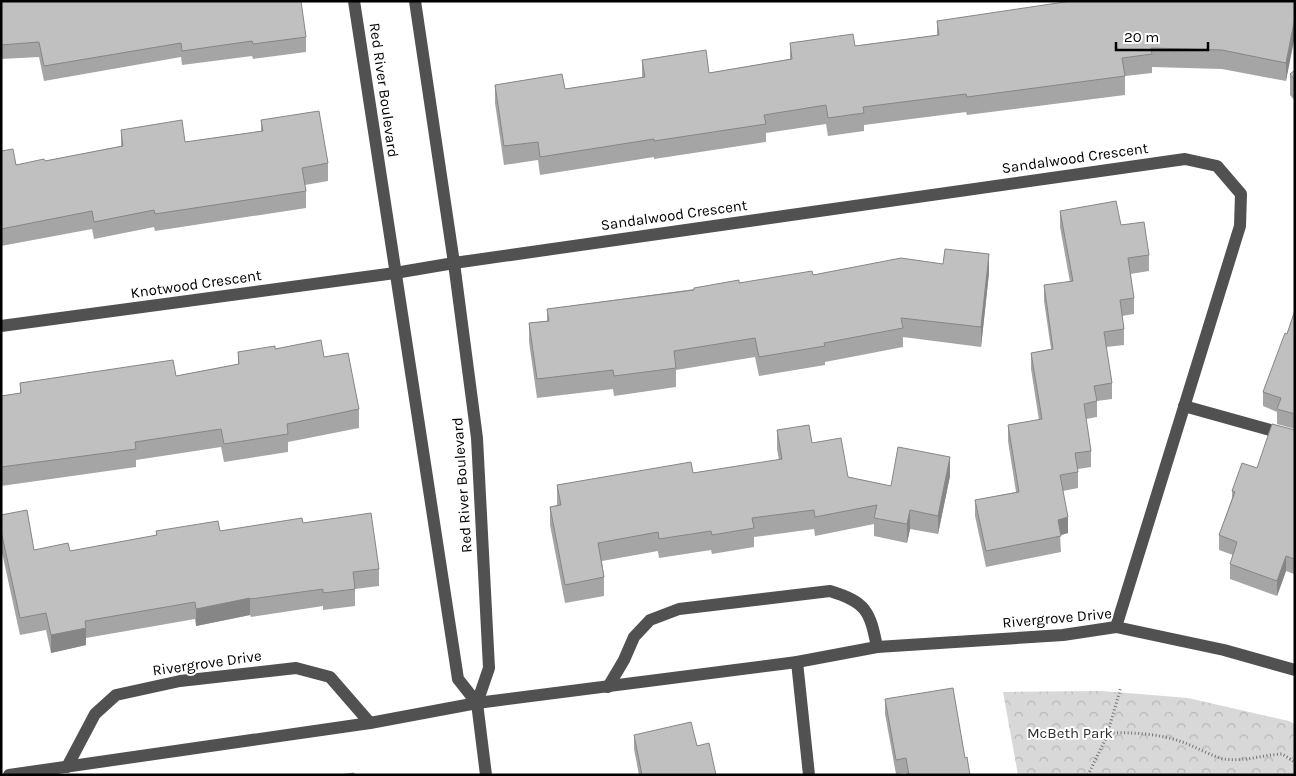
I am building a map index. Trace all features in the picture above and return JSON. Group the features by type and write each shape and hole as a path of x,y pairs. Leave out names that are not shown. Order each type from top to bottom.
{"street":[{"name":"Red River Boulevard","path":"354,1 458,679 476,703"},
{"name":"Red River Boulevard","path":"414,1 454,263 477,438 489,668 476,703 486,775"},
{"name":"Sandalwood Crescent","path":"454,263 1185,159 1217,166 1242,194 1240,226 1116,627"},
{"path":"395,273 454,263"},
{"name":"Knotwood Crescent","path":"1,326 395,273"},
{"path":"1184,406 1295,437"},
{"path":"608,687 624,660 634,637 650,620 679,609 830,591 849,597 864,608 873,628 877,647"},
{"name":"Rivergrove Drive","path":"9,775 370,723 476,703 797,662 877,647 1063,635 1116,627 1224,650 1295,670"},
{"path":"797,662 809,775"},
{"name":"Rivergrove Drive","path":"67,767 95,714 116,695 180,681 296,668 330,677 370,723"}],"path":[{"path":"1106,738 1121,686"},
{"path":"1088,775 1109,733 1128,732 1168,738 1184,742 1223,759 1243,760 1282,754 1295,762"}],"green space":[{"name":"McBeth Park","path":"1102,691 1188,698 1289,721 1295,724 1295,775 1018,775 1003,692"}],"building":[{"path":"1,1 301,1 306,37 253,44 252,41 182,51 181,43 44,66 39,42 1,45"},
{"path":"1071,1 1295,1 1295,17 1286,63 1222,50 1151,48 1152,54 1122,58 1125,76 967,97 966,94 863,107 864,113 828,118 826,105 764,115 766,124 540,157 538,142 504,146 495,85 562,74 565,89 645,77 642,60 706,50 709,73 792,59 790,43 853,34 855,46 939,35 937,21"},
{"path":"1295,70 1295,80 1290,74"},
{"path":"319,111 328,163 302,168 306,191 155,214 154,210 94,222 92,211 1,229 1,151 13,149 16,165 123,146 121,130 182,120 185,142 263,131 261,120"},
{"path":"1116,201 1121,225 1144,222 1149,255 1128,258 1134,298 1120,300 1124,329 1104,332 1112,383 1094,386 1097,401 1084,404 1091,451 1075,453 1078,472 1060,475 1068,517 1058,520 1061,536 986,551 975,500 1019,492 1008,425 1042,419 1031,353 1053,349 1044,285 1073,281 1060,211"},
{"path":"945,249 989,254 981,327 901,318 903,328 824,343 825,346 759,357 755,338 674,351 676,368 614,376 613,370 537,379 529,323 549,321 547,309 694,290 694,288 739,280 739,283 812,271 813,275 901,258 943,264"},
{"path":"1295,310 1295,414 1277,409 1281,398 1263,392"},
{"path":"321,340 324,357 348,353 359,409 287,424 288,434 224,444 221,429 135,442 136,449 1,467 1,396 21,393 20,383 173,360 176,376 239,364 238,352 275,346 275,349"},
{"path":"1272,424 1295,430 1295,558 1286,556 1277,581 1230,564 1237,542 1219,535 1235,492 1232,491 1242,463 1257,468"},
{"path":"809,425 812,443 841,438 848,477 891,486 898,447 950,457 938,516 910,510 907,524 874,518 877,505 815,517 814,510 752,518 754,528 712,535 711,531 659,539 658,532 598,543 604,577 565,585 550,507 561,505 557,485 691,462 693,473 782,459 777,430"},
{"path":"27,510 34,550 68,543 70,551 157,535 156,531 218,521 220,531 302,518 303,523 371,513 379,569 353,572 355,589 323,593 323,589 250,598 196,609 195,602 85,621 86,628 51,635 46,613 20,618 1,531 1,515"},
{"path":"953,688 965,758 967,757 970,775 909,775 906,758 896,760 885,699"},
{"path":"691,722 697,746 709,743 716,775 642,775 634,735"}]}
